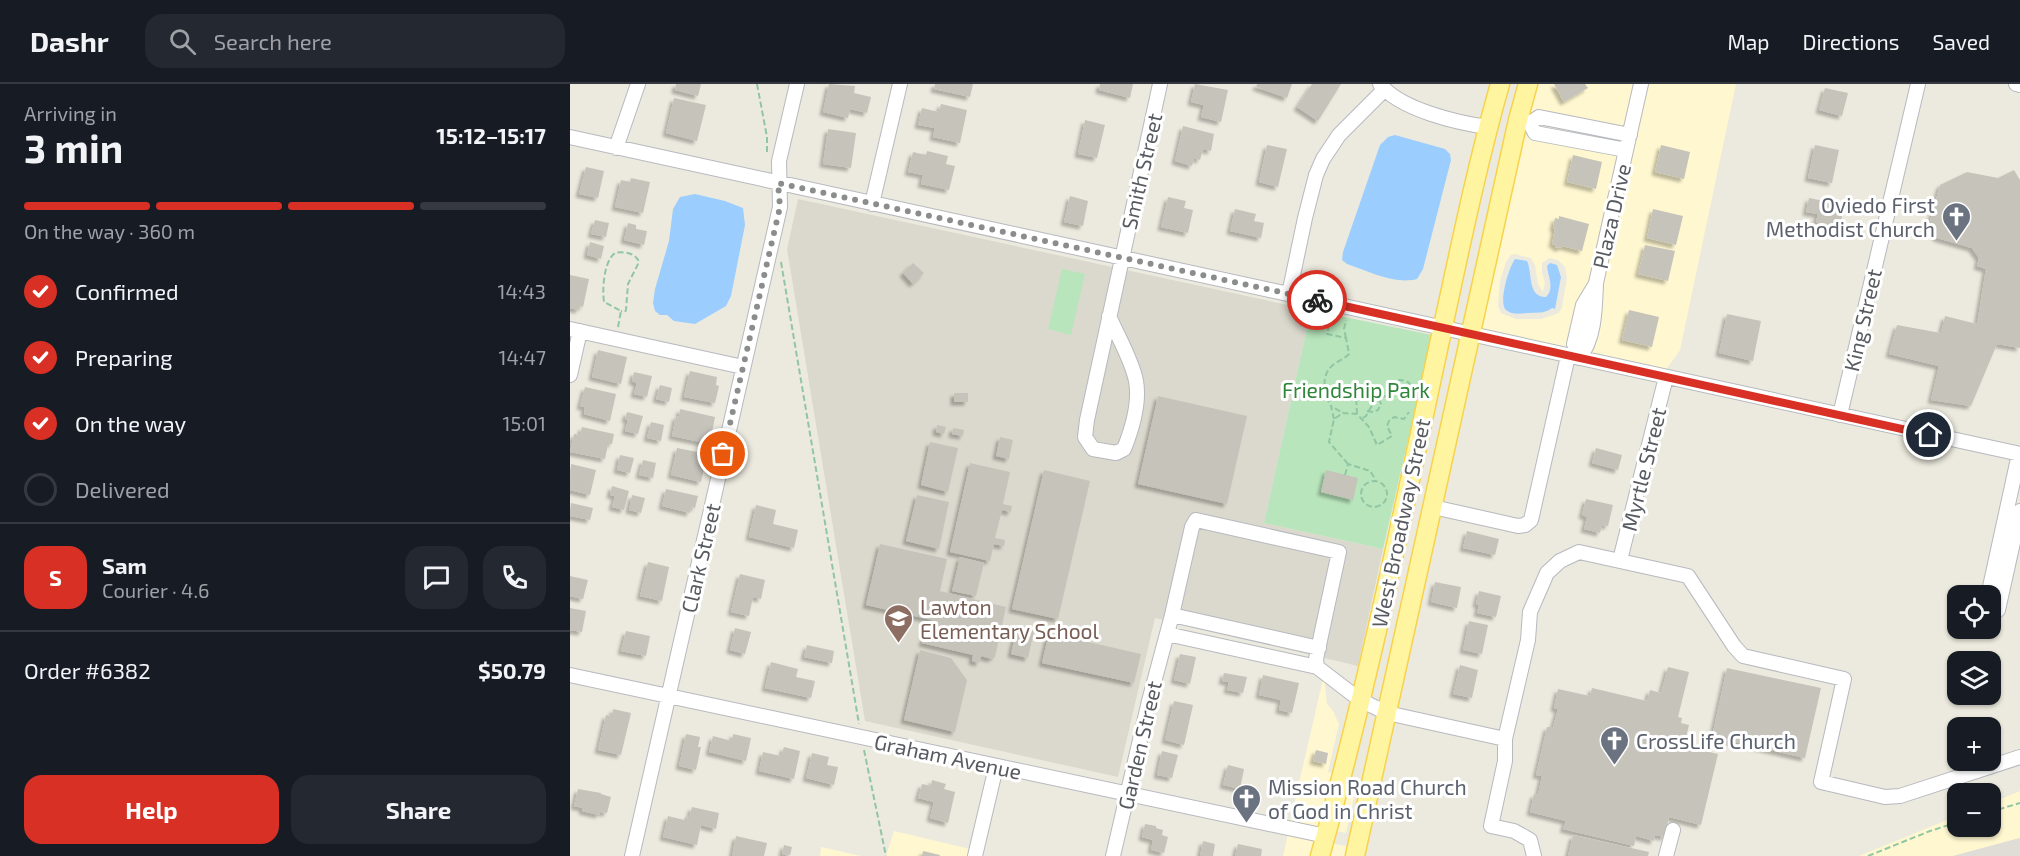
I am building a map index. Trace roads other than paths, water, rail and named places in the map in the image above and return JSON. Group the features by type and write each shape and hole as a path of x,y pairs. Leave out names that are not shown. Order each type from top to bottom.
{"main road":[{"name":"West Broadway Street","path":"1320,856 1360,700 1488,127 1500,84"},
{"name":"West Broadway Street","path":"1355,856 1471,334 1524,121 1528,84"}],"street":[{"path":"616,147 638,84"},
{"name":"Clark Street","path":"632,856 780,207 779,161 797,84"},
{"path":"872,204 900,84"},
{"name":"Smith Street","path":"1109,316 1136,380 1131,431 1124,450 1116,453 1092,449 1085,437 1086,420 1160,84"},
{"name":"Plaza Drive","path":"1433,507 1518,526 1525,525 1531,520 1574,357 1574,344 1583,305 1596,283 1641,84"},
{"name":"King Street","path":"1840,415 1918,84"},
{"path":"1289,294 1305,218 1316,175 1323,159 1339,135 1382,87 1418,110 1449,120 1488,127"},
{"name":"Plaza Drive","path":"1626,150 1535,133 1524,121 1539,117 1630,135"},
{"path":"570,137 2020,454 1991,585"},
{"path":"570,375 575,330 743,367"},
{"name":"Myrtle Street","path":"1620,560 1666,377"},
{"path":"2001,596 2020,511"},
{"name":"Garden Street","path":"1113,856 1187,548 1196,520 1339,552 1319,648"},
{"path":"1534,856 1530,840 1514,831 1491,826 1505,761 1505,739 1527,640 1530,612 1547,573 1560,561 1579,552 1688,576 1743,656 1844,679 1821,782 1885,797 1900,796 2020,757"},
{"path":"1172,615 1319,648 1317,667"},
{"path":"1167,634 1317,667 1360,700 1387,713 1505,739"},
{"name":"Graham Avenue","path":"570,675 1326,836"},
{"path":"975,856 996,767"},
{"path":"1666,856 1673,830"}],"water":[{"path":"1395,135 1445,149 1450,154 1451,160 1423,269 1417,279 1409,280 1382,276 1347,264 1342,260 1380,145 1388,137"},
{"path":"695,194 743,208 745,225 731,296 726,306 695,324 674,321 667,315 660,315 655,311 653,303 669,241 673,209 680,197"},
{"path":"1515,259 1527,261 1533,289 1540,296 1546,297 1551,286 1547,266 1550,263 1557,265 1561,277 1555,309 1518,314 1506,310 1503,300 1504,293 1507,277"}],"place":[{"name":"Oviedo First Methodist Church","path":"1956,242"},
{"name":"Lawton Elementary School","path":"899,644"},
{"name":"CrossLife Church","path":"1615,766"},
{"name":"Mission Road Church of God in Christ","path":"1247,824"}],"park label":[{"name":"Friendship Park","path":"1356,389"}]}
